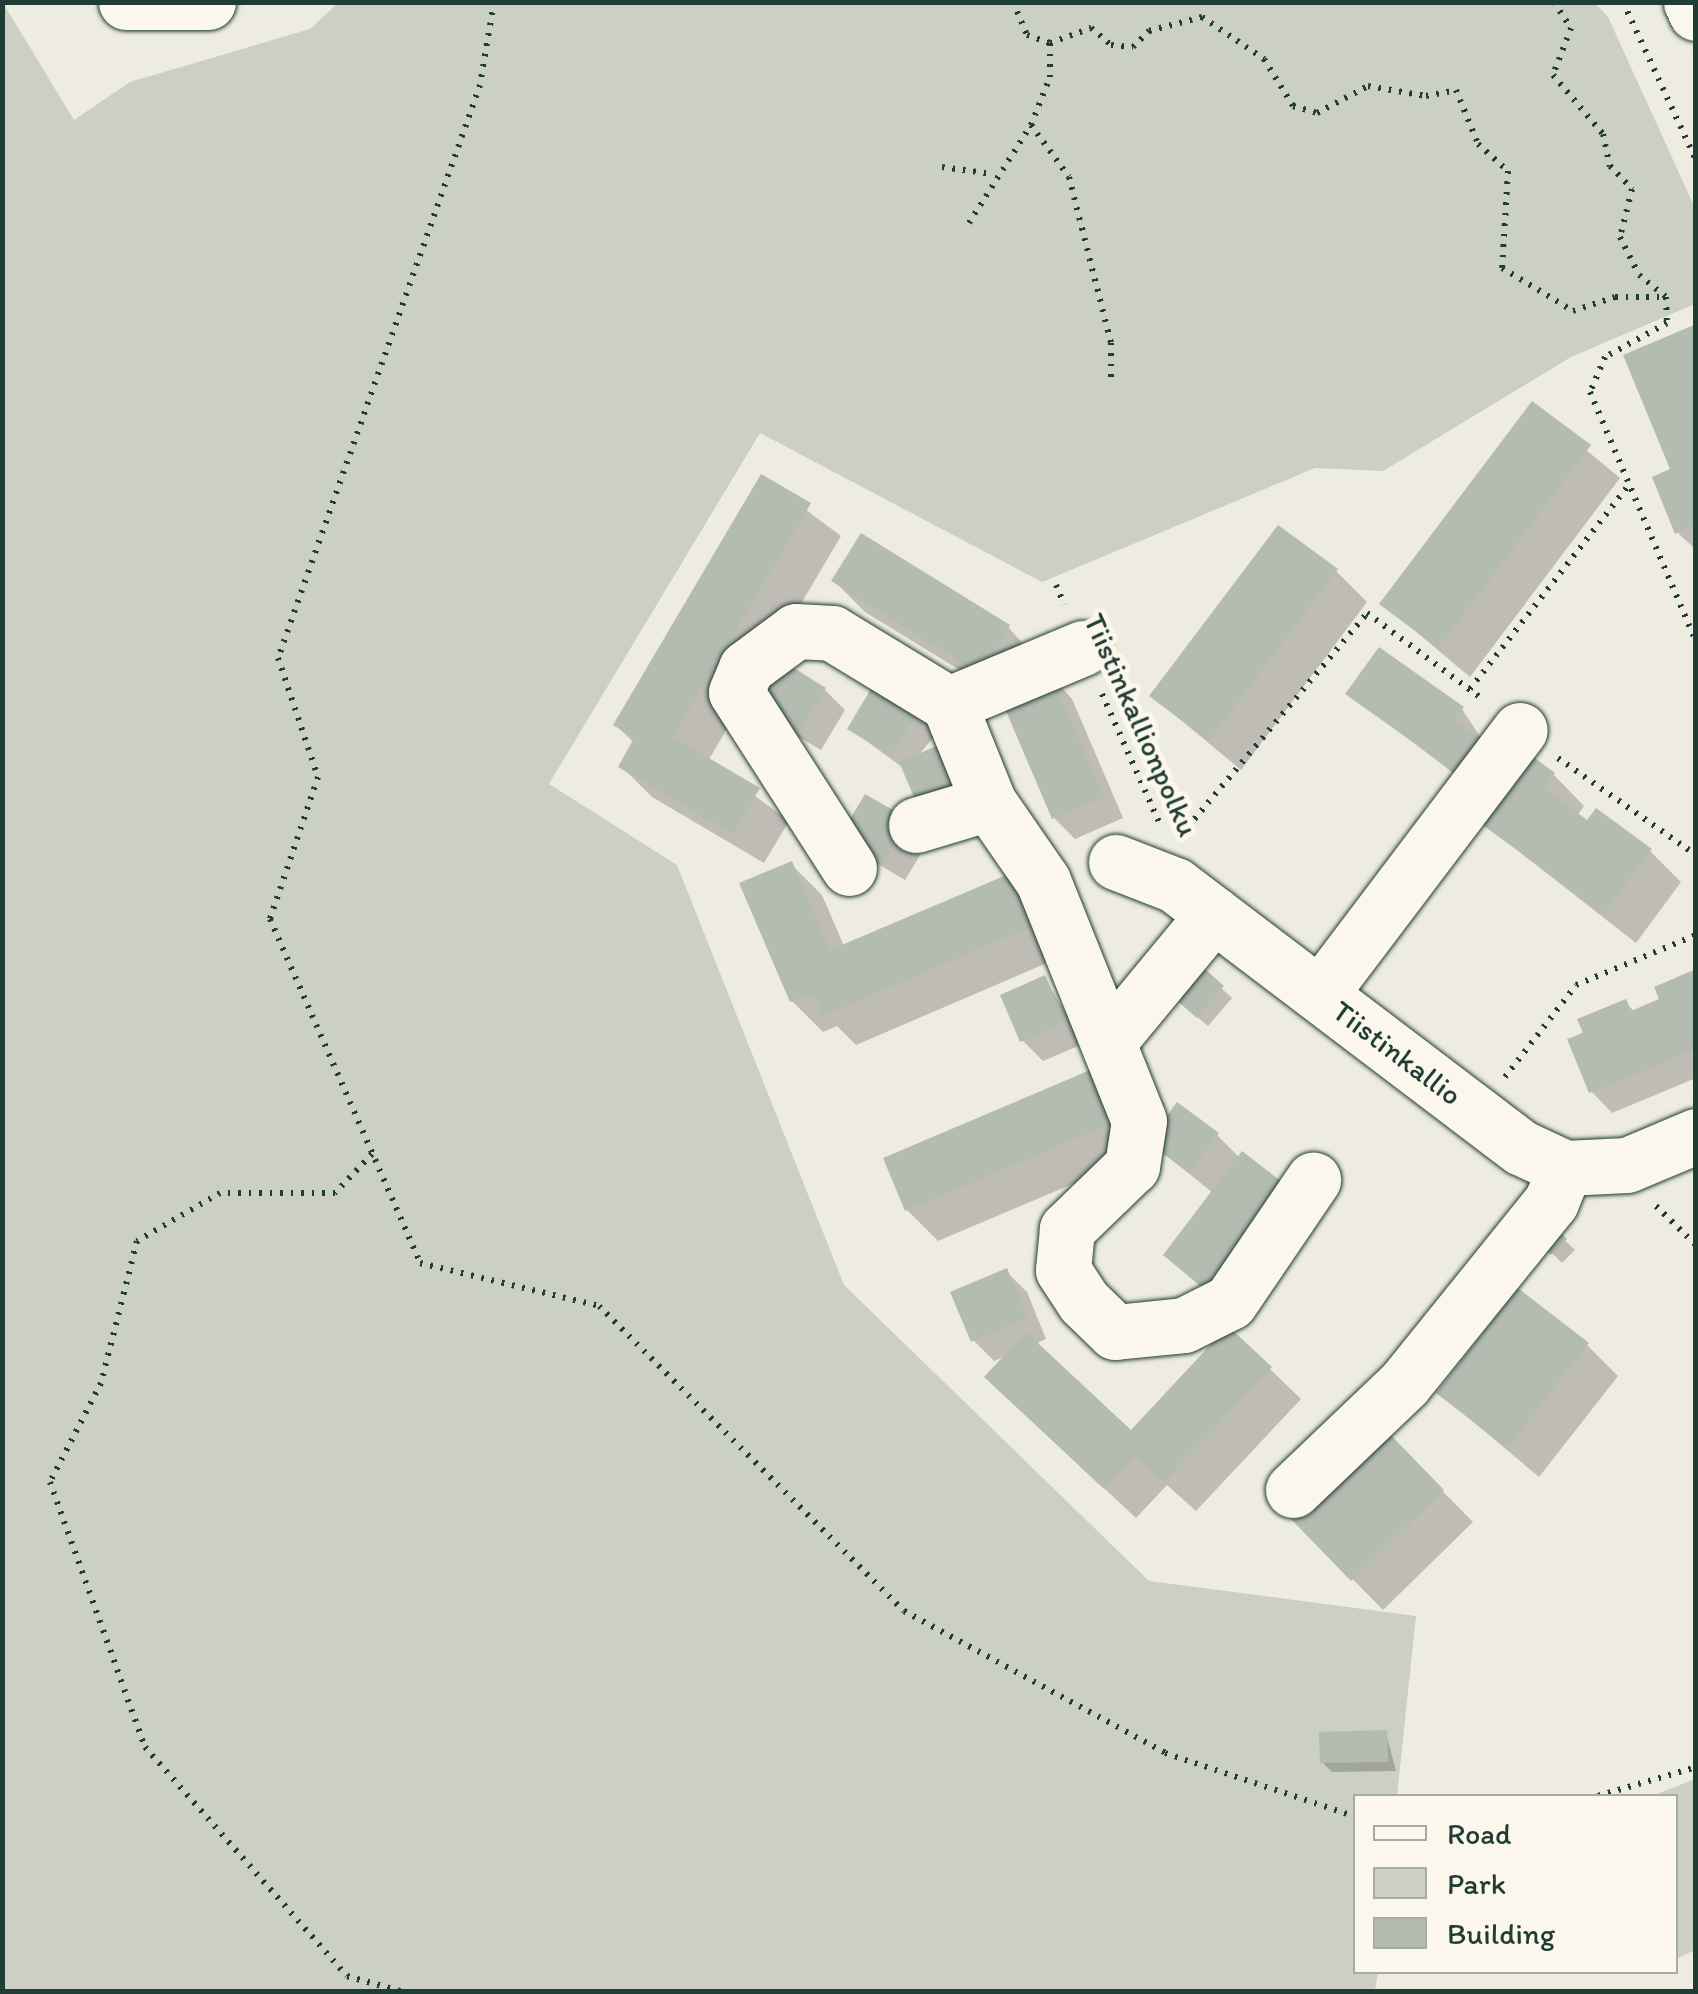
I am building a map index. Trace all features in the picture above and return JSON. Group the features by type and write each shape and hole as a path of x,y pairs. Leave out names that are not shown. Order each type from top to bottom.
{"street":[{"path":"126,2 208,2"},
{"path":"1691,2 1696,13"},
{"path":"849,868 736,692 746,668 796,630 832,633 949,704 989,803 1044,881 1140,1121 1132,1166 1068,1229 1063,1270 1116,1332 1184,1324 1230,1302 1313,1180"},
{"path":"949,704 1083,648"},
{"path":"1320,994 1520,730"},
{"path":"916,826 989,803"},
{"name":"Tiistinkallio","path":"1116,862 1214,914 1522,1148 1565,1168 1627,1164 1696,1136"},
{"path":"1108,1042 1214,914"},
{"path":"1294,1490 1404,1384 1551,1202 1565,1168"}],"path":[{"path":"494,2 480,85 278,658 318,776 270,919 420,1263 598,1306 904,1611 1165,1753 1353,1816"},
{"path":"1013,2 1027,35 1050,42 1092,28 1133,47 1149,31 1202,18 1264,59 1293,106 1318,113 1368,86 1426,96 1456,90 1478,144 1508,172 1502,268 1573,311 1614,296 1666,297"},
{"path":"1554,2 1571,28 1553,75 1603,134 1610,166 1632,189 1620,237 1639,275 1666,297 1667,323 1605,357 1590,392 1696,642"},
{"path":"1623,2 1696,160"},
{"path":"969,222 992,174 1031,125 1050,77 1050,42"},
{"path":"1031,125 1069,177 1112,342 1112,380"},
{"path":"942,167 992,174"},
{"path":"1470,689 1628,486"},
{"name":"Tiistinkallionpolku","path":"1056,586 1174,844 1367,613"},
{"path":"1492,1094 1576,985 1696,935"},
{"path":"372,1154 335,1194 220,1194 137,1241 101,1383 50,1482 145,1748 347,1976 404,1992"},
{"path":"1605,1794 1696,1767"}],"green space":[{"path":"3,3 74,120 130,82 310,29 338,3 1595,3 1608,17 1695,208 1695,304 1571,357 1383,471 1315,468 1042,582 760,433 549,784 677,865 844,1285 1149,1581 1416,1616 1397,1794 1353,1794 1353,1974 1378,1974 1375,1991 3,1992"},
{"path":"1695,1779 1695,1950 1678,1958 1678,1794 1657,1794"}],"building":[{"path":"1694,325 1696,533 1692,526 1675,534 1652,477 1670,469 1623,355"},
{"path":"1532,401 1591,445 1438,648 1379,604"},
{"path":"761,474 811,503 673,737 760,788 733,834 618,767 634,738 613,725"},
{"path":"1278,525 1338,569 1209,741 1149,696"},
{"path":"861,533 1010,625 980,673 831,581"},
{"path":"1379,647 1464,707 1454,720 1475,735 1451,769 1345,694"},
{"path":"784,662 826,688 799,731 757,705"},
{"path":"1052,676 1104,797 1052,819 1000,697"},
{"path":"878,677 923,704 891,756 847,729"},
{"path":"946,742 966,789 919,809 899,762"},
{"path":"1513,742 1555,773 1544,788 1587,820 1596,808 1652,849 1604,914 1462,810"},
{"path":"865,794 909,819 884,862 840,836"},
{"path":"792,861 830,950 1016,871 1039,923 823,1016 813,993 790,1002 739,883"},
{"path":"1197,962 1224,986 1197,1018 1169,994"},
{"path":"1696,969 1696,1049 1589,1093 1567,1039 1583,1033 1577,1019 1626,999 1631,1011 1659,999 1654,987"},
{"path":"1045,975 1066,1022 1020,1042 1000,995"},
{"path":"1102,1065 1124,1118 905,1211 883,1158"},
{"path":"1177,1102 1219,1133 1189,1173 1148,1142"},
{"path":"1242,1151 1286,1185 1205,1290 1163,1255"},
{"path":"1550,1222 1567,1239 1551,1255 1534,1239"},
{"path":"1007,1268 1027,1318 971,1342 950,1292"},
{"path":"1518,1288 1589,1343 1507,1448 1436,1393"},
{"path":"1228,1326 1272,1367 1164,1482 1135,1456 1104,1489 984,1377 1026,1332 1131,1430"},
{"path":"1382,1426 1444,1490 1351,1581 1289,1517"},
{"path":"1387,1730 1388,1762 1320,1763 1319,1732"}]}
